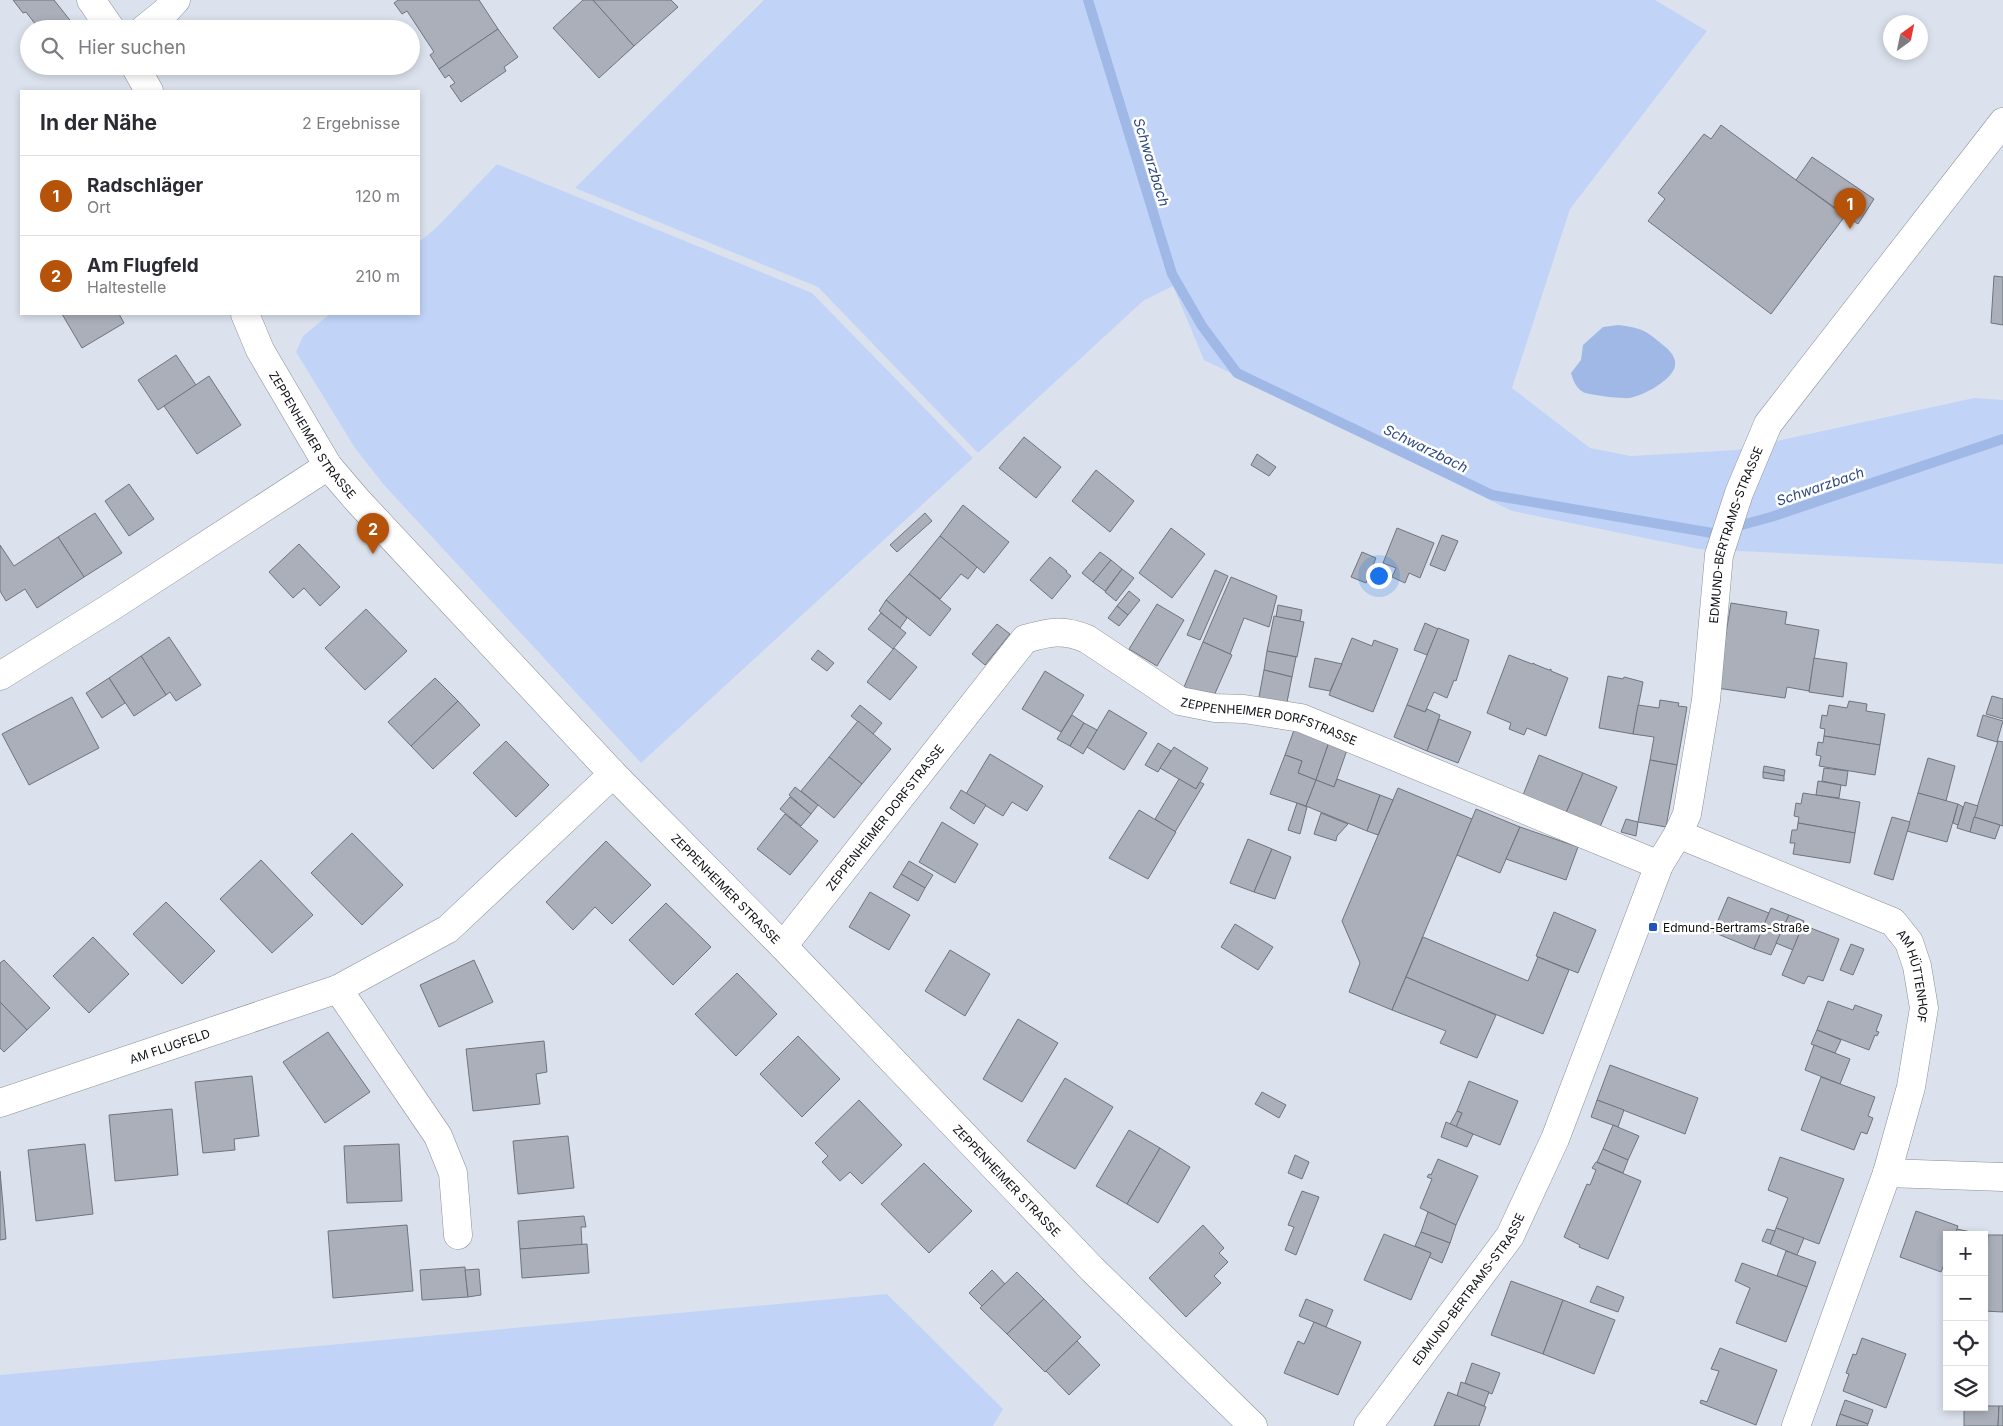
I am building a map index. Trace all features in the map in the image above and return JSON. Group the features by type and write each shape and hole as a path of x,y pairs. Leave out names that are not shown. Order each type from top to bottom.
{"street":[{"path":"91,0 105,20"},
{"path":"155,20 176,0"},
{"path":"140,75 148,90"},
{"name":"EDMUND-BERTRAMS-STRASSE","path":"1368,1426 1510,1236 1555,1139 1659,865 1678,834 1687,814 1706,700 1719,555 1739,493 1768,424 2003,122"},
{"name":"ZEPPENHEIMER STRASSE","path":"244,315 260,350 328,466 358,501 613,774 783,946 1092,1269 1253,1426"},
{"path":"0,676 111,607 328,466"},
{"name":"ZEPPENHEIMER DORFSTRASSE","path":"783,946 1025,639 1048,632 1073,633 1086,639 1180,701 1215,708 1244,709 1301,718 1659,865"},
{"name":"AM FLUGFELD","path":"0,1102 338,989 448,929 613,774"},
{"name":"AM HÜTTENHOF","path":"1678,834 1893,922 1909,942 1917,966 1924,1008 1910,1087 1887,1173 1796,1426"},
{"path":"338,989 438,1136 454,1173 458,1235"},
{"path":"1887,1173 2003,1177"}],"shaded area":[{"path":"764,0 1655,0 1707,31 1570,209 1512,388 1590,448 1631,456 1736,450 1974,398 2003,400 2003,564 1699,549 1512,511 1204,360 1173,286 1143,301 978,453 818,287 575,188"},
{"path":"497,164 812,293 973,458 641,763 384,485 355,448 296,352 303,336 329,315 420,315 420,241 437,227"},
{"path":"1618,325 1643,330 1657,340 1674,358 1674,369 1667,379 1654,388 1632,397 1605,396 1583,392 1577,386 1571,373 1581,360 1583,345 1603,327"},
{"path":"887,1294 1003,1409 993,1426 0,1426 0,1375"}],"building":[{"path":"13,0 54,0 70,20 32,20 26,12 23,13"},
{"path":"398,0 479,0 498,29 439,69 430,55 434,52 420,31 420,20 413,20 407,11 402,14 394,3"},
{"path":"583,0 593,0 634,46 599,78 553,28"},
{"path":"593,0 671,0 678,7 634,46"},
{"path":"498,29 518,57 504,67 506,71 461,102 450,86 455,83 449,75 445,78 439,69"},
{"path":"1721,125 1845,216 1771,314 1648,221 1665,199 1658,193 1704,134 1711,139"},
{"path":"1812,157 1874,199 1858,224 1796,180"},
{"path":"1994,276 2003,277 2003,325 1991,323"},
{"path":"63,315 120,315 124,323 82,348"},
{"path":"176,355 196,385 158,410 138,380"},
{"path":"209,376 241,425 197,454 164,406"},
{"path":"1024,437 1061,467 1036,498 999,468"},
{"path":"1257,454 1276,467 1269,476 1251,465"},
{"path":"1096,470 1134,501 1110,532 1072,501"},
{"path":"129,484 154,519 129,536 105,501"},
{"path":"963,505 1009,542 984,573 940,536"},
{"path":"95,513 122,553 84,577 58,537"},
{"path":"925,513 932,521 897,552 890,545"},
{"path":"1171,528 1205,554 1172,598 1139,573"},
{"path":"1397,528 1434,543 1420,578 1409,573 1405,583 1392,577 1396,568 1383,563"},
{"path":"1442,535 1458,541 1445,571 1430,565"},
{"path":"940,536 977,567 968,579 961,574 940,599 909,574"},
{"path":"58,537 84,577 37,608 25,589 6,601 0,591 0,545 14,566"},
{"path":"299,544 340,587 320,606 304,588 293,598 269,572"},
{"path":"1100,552 1111,560 1093,582 1082,573"},
{"path":"1362,552 1376,558 1366,583 1351,577"},
{"path":"1050,557 1071,576 1052,599 1030,580"},
{"path":"1111,560 1122,569 1105,591 1093,582"},
{"path":"1122,569 1134,578 1116,601 1105,592"},
{"path":"1215,570 1228,576 1200,640 1187,635"},
{"path":"909,574 951,609 930,636 886,600"},
{"path":"1231,577 1277,596 1269,627 1244,618 1230,654 1203,642"},
{"path":"1129,591 1140,600 1128,615 1117,606"},
{"path":"886,600 907,618 900,628 879,611"},
{"path":"1731,603 1787,612 1785,624 1819,630 1809,691 1787,687 1785,698 1717,688"},
{"path":"1157,604 1184,620 1157,666 1129,649"},
{"path":"1278,605 1302,610 1300,621 1276,617"},
{"path":"1117,606 1128,615 1119,626 1108,618"},
{"path":"366,609 407,651 365,690 325,648"},
{"path":"881,613 906,633 893,649 868,629"},
{"path":"1274,616 1304,622 1297,657 1267,651"},
{"path":"1425,623 1438,629 1427,655 1414,650"},
{"path":"997,624 1010,634 985,665 972,654"},
{"path":"1438,628 1469,640 1456,681 1454,680 1447,698 1434,692 1425,712 1407,705"},
{"path":"169,637 201,685 176,701 170,692 166,695 141,656"},
{"path":"1352,638 1372,646 1374,640 1398,649 1373,712 1329,695"},
{"path":"1203,642 1232,655 1213,698 1184,687"},
{"path":"894,648 917,667 890,700 867,682"},
{"path":"818,650 834,663 827,671 811,659"},
{"path":"1267,651 1296,657 1292,677 1264,670"},
{"path":"1509,655 1549,670 1551,669 1551,671 1568,678 1546,736 1527,728 1524,735 1509,729 1511,723 1487,713"},
{"path":"141,656 166,695 134,716 109,678"},
{"path":"1315,658 1342,664 1330,691 1309,687"},
{"path":"1814,658 1847,663 1843,697 1809,692"},
{"path":"1264,670 1292,677 1286,707 1258,702"},
{"path":"1045,671 1084,695 1061,732 1022,709"},
{"path":"1608,676 1623,679 1624,677 1643,682 1633,734 1599,728"},
{"path":"109,678 125,703 102,718 86,693"},
{"path":"435,678 458,701 411,746 388,722"},
{"path":"1992,696 2003,699 2003,719 1986,714"},
{"path":"72,697 99,748 29,785 2,734"},
{"path":"1660,700 1679,703 1678,706 1687,707 1677,765 1650,760 1654,737 1633,734 1638,705 1659,708"},
{"path":"458,701 480,725 433,769 411,746"},
{"path":"1849,701 1867,704 1866,711 1885,714 1880,745 1824,736 1825,729 1820,728 1822,715 1827,716 1829,705 1847,708"},
{"path":"860,705 882,723 873,734 851,716"},
{"path":"1407,705 1425,712 1427,709 1440,715 1427,751 1394,737"},
{"path":"1109,710 1147,733 1124,770 1087,747"},
{"path":"1072,715 1084,723 1070,746 1057,739"},
{"path":"1983,715 2003,721 1997,742 1977,736"},
{"path":"1439,719 1471,732 1458,763 1427,751"},
{"path":"858,721 891,749 862,784 829,757"},
{"path":"1084,723 1097,730 1083,754 1070,746"},
{"path":"1294,730 1329,742 1316,780 1298,773 1302,761 1285,755"},
{"path":"1824,736 1880,745 1875,775 1819,766 1821,756 1816,755 1818,742 1823,743"},
{"path":"506,741 549,785 516,817 473,773"},
{"path":"1998,741 2003,742 2003,826 1974,817"},
{"path":"1329,742 1347,750 1334,787 1316,780"},
{"path":"1158,743 1171,751 1158,772 1145,765"},
{"path":"1174,747 1208,768 1196,789 1160,768"},
{"path":"990,754 1043,786 1027,811 1012,802 1003,816 966,794"},
{"path":"1285,755 1302,761 1298,773 1316,780 1306,806 1270,794"},
{"path":"1539,755 1583,773 1566,813 1523,795"},
{"path":"829,757 862,784 834,818 801,791"},
{"path":"1928,758 1955,766 1946,801 1918,793"},
{"path":"1650,760 1677,765 1666,827 1638,822"},
{"path":"1764,766 1785,770 1784,776 1763,772"},
{"path":"1824,768 1848,771 1846,786 1822,781"},
{"path":"1763,772 1784,776 1784,781 1763,778"},
{"path":"1583,773 1617,787 1600,827 1566,813"},
{"path":"1179,779 1196,789 1200,782 1204,784 1175,832 1155,819"},
{"path":"1337,779 1380,795 1367,831 1306,806 1316,780 1334,787"},
{"path":"1818,781 1841,785 1839,798 1816,795"},
{"path":"795,787 818,805 811,814 789,795"},
{"path":"1398,788 1472,819 1392,1010 1349,992 1360,963 1342,921"},
{"path":"961,790 986,805 974,824 950,808"},
{"path":"1803,793 1860,802 1855,833 1798,823 1799,817 1794,816 1796,803 1801,804"},
{"path":"1918,793 1958,804 1947,842 1907,831"},
{"path":"1380,795 1393,800 1378,835 1367,831"},
{"path":"790,797 811,814 801,826 780,809"},
{"path":"1965,802 1978,806 1970,832 1957,828"},
{"path":"1297,803 1307,807 1300,834 1288,830"},
{"path":"1958,804 1963,807 1958,825 1953,823"},
{"path":"1476,809 1520,827 1500,873 1457,855"},
{"path":"1139,810 1176,832 1148,879 1109,858"},
{"path":"1321,813 1348,824 1337,836 1336,841 1314,834"},
{"path":"785,814 818,841 790,875 757,849"},
{"path":"1892,817 1910,822 1893,880 1874,874"},
{"path":"1974,817 2000,825 1995,839 1970,832"},
{"path":"1626,819 1638,822 1636,836 1621,832"},
{"path":"942,822 978,844 955,883 919,862"},
{"path":"1798,823 1855,833 1850,863 1793,854 1795,843 1790,843 1792,830 1797,830"},
{"path":"1520,827 1578,847 1566,880 1506,859"},
{"path":"352,833 403,885 362,925 311,873"},
{"path":"1248,839 1272,849 1254,892 1230,883"},
{"path":"606,841 651,885 612,924 595,907 573,930 546,902"},
{"path":"1272,849 1291,857 1275,899 1254,892"},
{"path":"261,860 313,915 272,953 220,899"},
{"path":"909,861 933,875 925,888 901,874"},
{"path":"901,874 925,888 918,901 893,887"},
{"path":"870,892 910,915 889,950 849,927"},
{"path":"1728,897 1769,913 1754,949 1713,932"},
{"path":"166,902 215,951 182,984 133,934"},
{"path":"666,903 711,947 673,985 629,940"},
{"path":"1771,908 1789,915 1771,955 1754,949"},
{"path":"1554,912 1596,930 1578,973 1536,956"},
{"path":"1789,915 1804,921 1793,950 1776,943"},
{"path":"1235,924 1273,947 1258,970 1221,947"},
{"path":"1803,925 1839,939 1823,981 1808,976 1804,984 1782,975"},
{"path":"93,937 129,974 89,1013 53,976"},
{"path":"1423,937 1528,981 1538,957 1569,970 1543,1034 1406,977"},
{"path":"1851,944 1864,949 1853,975 1840,970"},
{"path":"950,950 990,974 965,1016 925,991"},
{"path":"4,960 50,1008 27,1030 0,1002 0,963"},
{"path":"474,960 493,1002 439,1027 420,985"},
{"path":"737,973 777,1014 736,1056 695,1014"},
{"path":"1406,977 1496,1015 1477,1058 1440,1043 1446,1031 1392,1010"},
{"path":"1828,1001 1853,1010 1855,1005 1882,1015 1876,1031 1879,1032 1877,1036 1875,1035 1869,1050 1817,1030"},
{"path":"0,1002 27,1030 4,1052 0,1048"},
{"path":"1018,1019 1058,1043 1022,1102 983,1079"},
{"path":"1817,1030 1841,1040 1835,1053 1811,1044"},
{"path":"328,1032 370,1092 325,1123 283,1062"},
{"path":"798,1036 840,1079 802,1117 760,1074"},
{"path":"544,1041 547,1072 536,1074 540,1104 473,1111 466,1049"},
{"path":"1814,1045 1850,1059 1840,1084 1805,1070"},
{"path":"1610,1065 1698,1098 1685,1134 1597,1100"},
{"path":"252,1076 259,1136 234,1139 235,1150 203,1153 195,1082"},
{"path":"1821,1077 1875,1097 1868,1116 1873,1118 1867,1134 1861,1132 1854,1150 1801,1130"},
{"path":"1065,1078 1113,1107 1075,1169 1027,1141"},
{"path":"1469,1081 1518,1101 1500,1145 1456,1127 1462,1113 1457,1111"},
{"path":"1262,1092 1286,1105 1279,1118 1255,1104"},
{"path":"859,1100 902,1145 862,1184 850,1172 840,1181 822,1162 828,1156 815,1143"},
{"path":"1597,1100 1624,1110 1618,1127 1591,1117"},
{"path":"172,1109 178,1175 115,1181 109,1115"},
{"path":"1457,1111 1462,1113 1456,1127 1450,1124"},
{"path":"1446,1122 1473,1134 1467,1147 1441,1137"},
{"path":"1613,1125 1639,1136 1628,1160 1603,1149"},
{"path":"1129,1130 1160,1148 1127,1204 1096,1186"},
{"path":"568,1136 574,1188 518,1194 513,1141"},
{"path":"85,1144 93,1214 36,1221 28,1150"},
{"path":"399,1144 402,1201 347,1203 344,1146"},
{"path":"1160,1148 1190,1167 1158,1223 1127,1204"},
{"path":"1603,1149 1628,1160 1623,1173 1597,1162"},
{"path":"1295,1155 1309,1162 1302,1179 1288,1173"},
{"path":"1780,1157 1844,1179 1819,1244 1776,1228 1788,1198 1768,1190"},
{"path":"1438,1159 1478,1176 1456,1225 1420,1208 1432,1179 1427,1177 1429,1174 1431,1175"},
{"path":"1596,1162 1641,1181 1608,1259 1579,1247 1580,1245 1564,1237 1587,1184 1590,1185 1596,1170 1592,1168"},
{"path":"924,1163 972,1211 929,1253 881,1204"},
{"path":"0,1171 6,1239 0,1240"},
{"path":"1302,1191 1319,1197 1296,1255 1285,1250 1294,1227 1288,1225"},
{"path":"1916,1211 1958,1226 1956,1231 1943,1231 1943,1267 1941,1272 1900,1257"},
{"path":"1428,1212 1456,1225 1450,1243 1421,1232"},
{"path":"584,1216 586,1227 581,1227 582,1245 520,1249 518,1221"},
{"path":"407,1225 413,1291 333,1298 328,1231"},
{"path":"1203,1225 1224,1248 1219,1253 1228,1262 1214,1276 1221,1283 1186,1317 1149,1278"},
{"path":"1776,1228 1804,1238 1797,1255 1770,1244"},
{"path":"1767,1229 1775,1231 1770,1244 1762,1241"},
{"path":"1421,1232 1450,1243 1442,1263 1429,1257 1431,1253 1415,1246"},
{"path":"1384,1234 1431,1253 1411,1300 1364,1280"},
{"path":"1988,1235 2003,1235 2003,1312 1988,1311"},
{"path":"587,1244 589,1273 522,1278 520,1249"},
{"path":"1786,1251 1816,1262 1807,1287 1777,1276"},
{"path":"1742,1263 1807,1287 1786,1342 1736,1323 1750,1288 1735,1281"},
{"path":"465,1267 468,1297 422,1300 420,1270"},
{"path":"479,1269 481,1295 468,1297 465,1270"},
{"path":"992,1270 1005,1284 982,1306 969,1293"},
{"path":"1017,1272 1044,1299 1007,1334 980,1308"},
{"path":"1511,1281 1563,1300 1543,1354 1491,1335"},
{"path":"1597,1286 1624,1297 1618,1312 1590,1302"},
{"path":"1044,1299 1081,1337 1045,1372 1007,1334"},
{"path":"1306,1299 1333,1310 1326,1327 1299,1316"},
{"path":"1563,1300 1615,1320 1594,1374 1543,1354"},
{"path":"1314,1322 1361,1342 1338,1395 1284,1373 1298,1341 1304,1344"},
{"path":"1862,1338 1906,1354 1886,1408 1843,1391 1849,1374 1846,1373 1853,1354 1856,1355"},
{"path":"1077,1341 1100,1365 1069,1395 1046,1371"},
{"path":"1720,1348 1777,1370 1756,1425 1700,1403 1701,1400 1707,1402 1719,1371 1711,1369"},
{"path":"1472,1363 1500,1373 1492,1394 1465,1383"},
{"path":"1461,1382 1489,1392 1484,1406 1457,1396"},
{"path":"1448,1392 1486,1407 1479,1426 1434,1426"},
{"path":"1845,1400 1873,1410 1868,1424 1840,1414"},
{"path":"1988,1406 1999,1406 1998,1426 1964,1426 1964,1411 1988,1411"},
{"path":"1999,1406 2003,1406 2003,1426 1998,1426"},
{"path":"1840,1414 1868,1424 1867,1426 1836,1426"}],"waterway":[{"name":"Schwarzbach","path":"1088,0 1172,274 1202,326 1237,373 1492,495 1712,533 1771,517 2003,439"}],"place":[{"name":"Radschläger","path":"1850,229"},
{"name":"Am Flugfeld","path":"373,554"},
{"name":"Edmund-Bertrams-Straße","path":"1653,927"}]}
